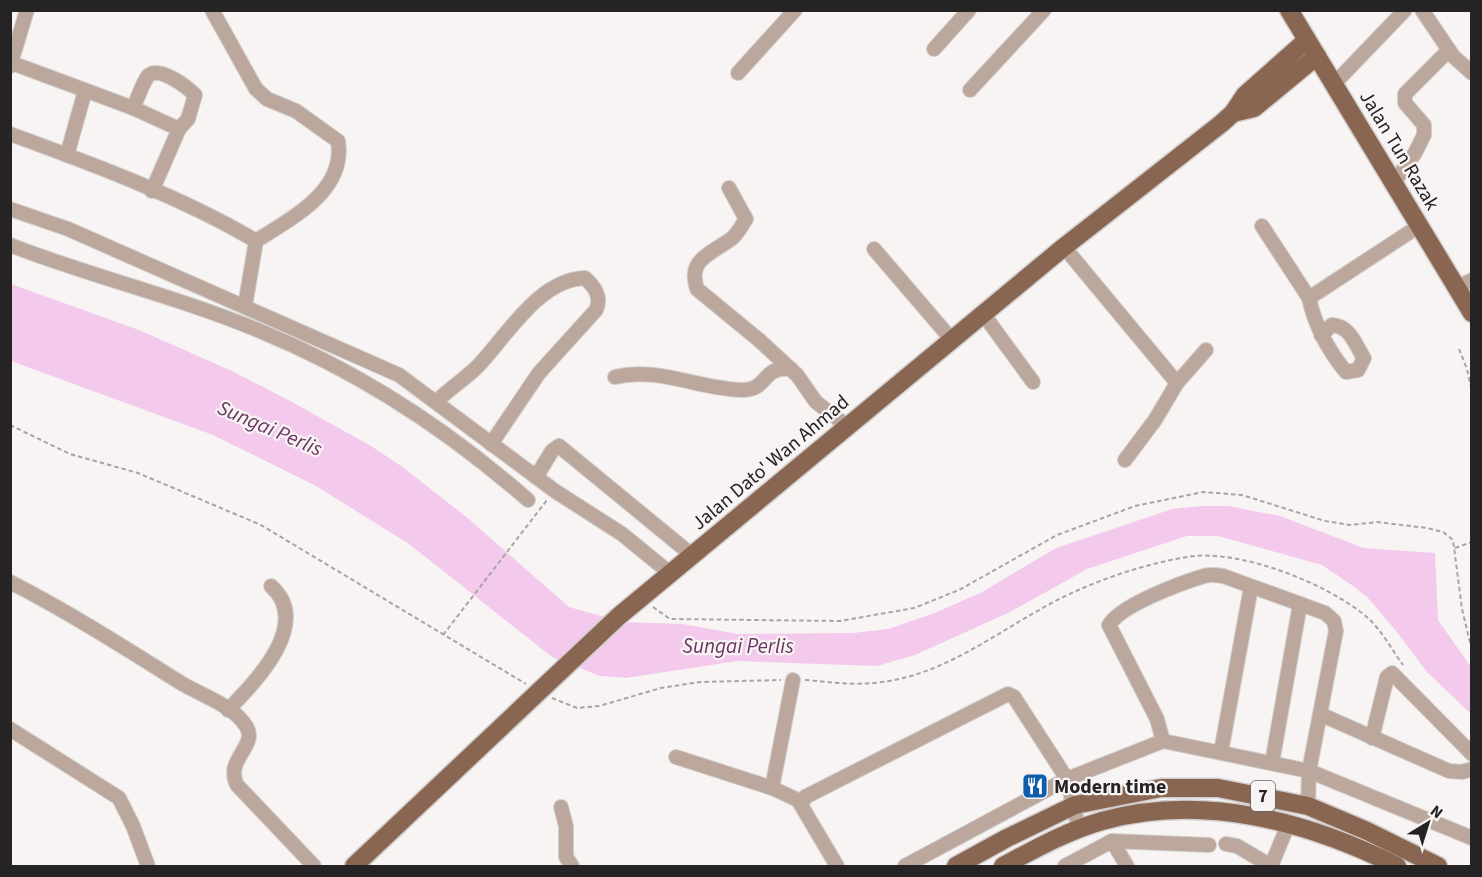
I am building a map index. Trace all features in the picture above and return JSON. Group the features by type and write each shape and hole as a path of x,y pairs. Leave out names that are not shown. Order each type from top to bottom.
{"main road":[{"name":"Jalan Tun Razak","path":"1289,10 1419,226 1464,283 1472,313"},
{"name":"Jalan Dato' Wan Ahmad","path":"354,867 619,616 1064,248 1233,113 1254,108 1312,48"},
{"name":"7","path":"956,867 1006,838 1075,805 1161,788 1218,788 1308,806 1367,831 1438,867"},
{"name":"7","path":"1003,867 1060,836 1103,821 1164,811 1218,810 1288,825 1327,837 1397,867"}],"street":[{"path":"27,10 11,64 133,108 179,129"},
{"path":"212,10 256,89 267,99 296,111 338,141 341,156 333,181 311,204 256,245 245,306"},
{"path":"738,73 795,10"},
{"path":"934,49 969,10"},
{"path":"970,90 1044,10"},
{"path":"1334,84 1405,10"},
{"path":"1422,10 1449,50 1472,73"},
{"path":"1393,184 1424,135 1424,125 1405,103 1405,94 1449,50"},
{"path":"133,108 148,76 155,73 162,74 189,88 195,95 188,119 179,129 152,191"},
{"path":"66,155 85,91"},
{"path":"10,134 66,155 222,221 256,245"},
{"path":"729,188 746,219 733,237 696,264 693,276 697,289 791,369 816,402 847,426"},
{"path":"10,209 68,229 390,370 555,491 622,534 671,574"},
{"path":"1262,226 1309,298 1314,321 1321,335"},
{"path":"1309,298 1419,226"},
{"path":"10,244 260,331 313,356 393,398 493,470 528,500"},
{"path":"1064,248 1177,383"},
{"path":"874,249 952,340"},
{"path":"436,402 477,367 520,314 573,278 585,278 598,294 600,302 596,310 540,373 491,444"},
{"path":"984,315 1033,382"},
{"path":"1125,460 1155,420 1177,383 1206,350"},
{"path":"615,377 629,374 662,376 741,390 759,386 771,371 778,368 791,369"},
{"path":"536,477 552,451 559,446 693,556"},
{"path":"1163,741 1157,719 1109,626 1112,620 1137,604 1207,575 1223,576 1325,613 1334,621 1336,631 1322,715 1309,771 1308,806"},
{"path":"12,585 139,655 228,710 244,723 249,736 233,767 232,773 237,785 314,867"},
{"path":"228,710 261,675 286,625 284,601 271,586"},
{"path":"1221,752 1251,586"},
{"path":"1272,763 1300,604"},
{"path":"1372,738 1387,677 1392,673 1472,754"},
{"path":"772,788 793,680"},
{"path":"802,804 805,797 847,774 1006,694 1014,697 1067,779 1075,805 1079,830"},
{"path":"1322,715 1449,771 1462,772 1472,769"},
{"path":"10,729 119,798 129,816 148,867"},
{"path":"905,867 1067,779 1163,741 1309,771 1472,838"},
{"path":"676,757 772,788 802,804 837,867"},
{"path":"561,807 566,826 566,857 572,867"},
{"path":"1226,844 1237,846 1271,867 1288,825"},
{"path":"1112,841 1127,867"},
{"path":"1065,867 1112,841 1209,845"}],"path":[{"path":"1460,349 1472,392"},
{"path":"10,425 70,454 138,473 261,525 538,692 578,708 599,706 661,688 700,682 793,680 848,684 883,682 924,671 967,652 1074,592 1138,569 1189,556 1246,560 1310,582 1347,602 1370,620 1404,666"},
{"path":"443,634 555,491"},
{"path":"642,597 670,619 840,621 876,616 914,608 959,590 1057,535 1104,516 1135,506 1203,492 1242,495 1325,521 1350,525 1377,522 1443,532 1453,540 1455,548 1462,609 1472,651"},
{"path":"1455,548 1472,542"}],"water":[{"name":"Sungai Perlis","path":"11,284 139,330 232,371 371,446 404,468 470,520 569,607 623,622 683,624 737,634 853,633 888,629 935,613 982,592 1056,548 1172,509 1228,506 1280,516 1364,548 1435,553 1438,620 1471,667 1471,714 1427,672 1367,597 1353,586 1322,565 1218,536 1187,536 1087,569 1010,612 915,655 877,666 737,661 626,678 600,676 552,657 409,544 316,486 213,435 11,361"}],"place":[{"name":"Modern time","path":"1035,786"}]}
